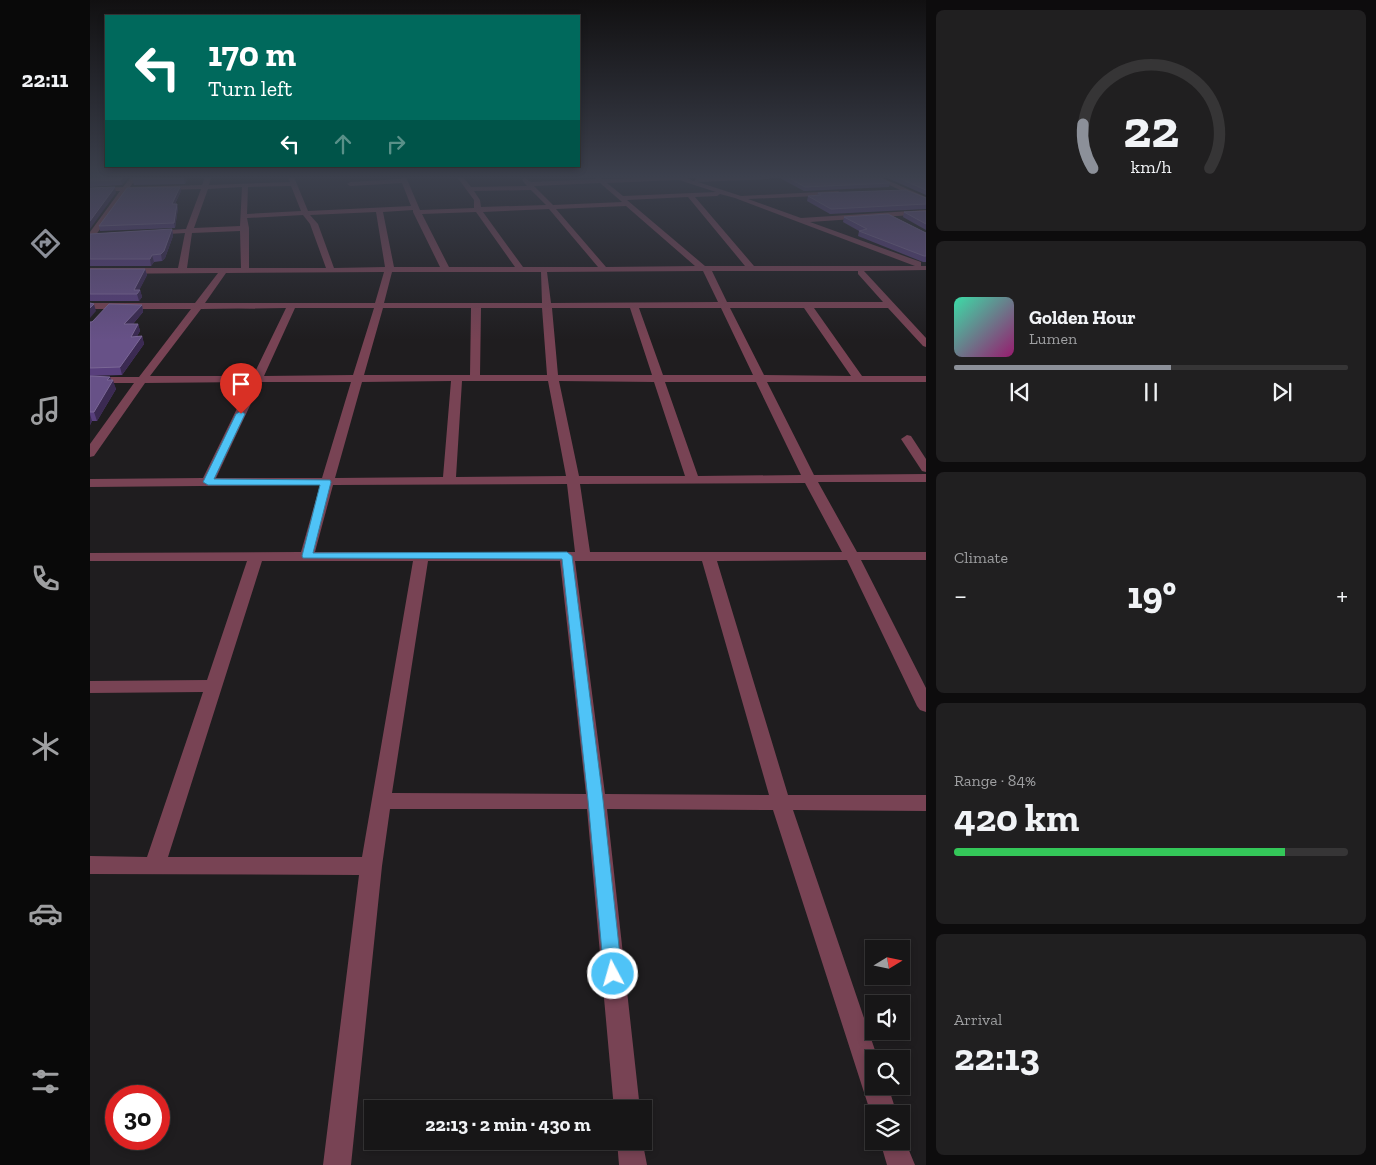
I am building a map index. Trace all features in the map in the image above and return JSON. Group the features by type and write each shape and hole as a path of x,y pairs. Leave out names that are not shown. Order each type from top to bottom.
{"street":[{"path":"140,234 198,231"},
{"path":"245,231 245,271"},
{"path":"317,231 331,270"},
{"path":"307,556 326,482 359,378 389,272 382,231"},
{"path":"427,231 446,270"},
{"path":"494,231 521,270"},
{"path":"572,231 604,269"},
{"path":"662,231 706,270 809,478 852,556 926,706"},
{"path":"720,231 752,269"},
{"path":"828,231 926,269"},
{"path":"182,271 189,232"},
{"path":"90,236 100,236"},
{"path":"90,273 222,274 331,270 389,272 604,269 637,271"},
{"path":"90,273 245,271 544,273 752,269 926,269"},
{"path":"706,270 861,272 926,269"},
{"path":"861,272 890,305 922,336 926,344"},
{"path":"544,273 553,379 573,480 575,556 596,800 626,1100"},
{"path":"90,453 222,274"},
{"path":"807,305 859,379"},
{"path":"90,306 890,305"},
{"path":"96,319 107,306"},
{"path":"208,482 292,306"},
{"path":"475,378 476,306"},
{"path":"634,306 693,479"},
{"path":"90,380 359,378 926,379"},
{"path":"449,482 457,378"},
{"path":"907,439 926,468"},
{"path":"90,483 926,478"},
{"path":"708,555 780,804 865,1058"},
{"path":"90,557 926,556"},
{"path":"155,865 256,557"},
{"path":"337,1165 372,866 421,557"},
{"path":"90,687 213,686"},
{"path":"381,801 596,800 780,804 926,803"},
{"path":"90,865 372,866"},
{"path":"631,1150 633,1165"},
{"path":"896,1150 901,1165"}],"building":[{"path":"171,231 164,251 161,254 152,255 150,259 90,259 90,234"},
{"path":"860,231 923,231 926,233 926,256"},
{"path":"90,269 145,269 134,290 140,290 137,294 90,294"},
{"path":"109,304 142,305 124,324 138,324 131,337 142,336 120,367 90,368 90,322"},
{"path":"90,376 110,377 107,380 113,380 94,412 90,412"}],"route":[{"path":"241,414 208,482 326,482 307,556 567,556 596,800 613,974"}]}
